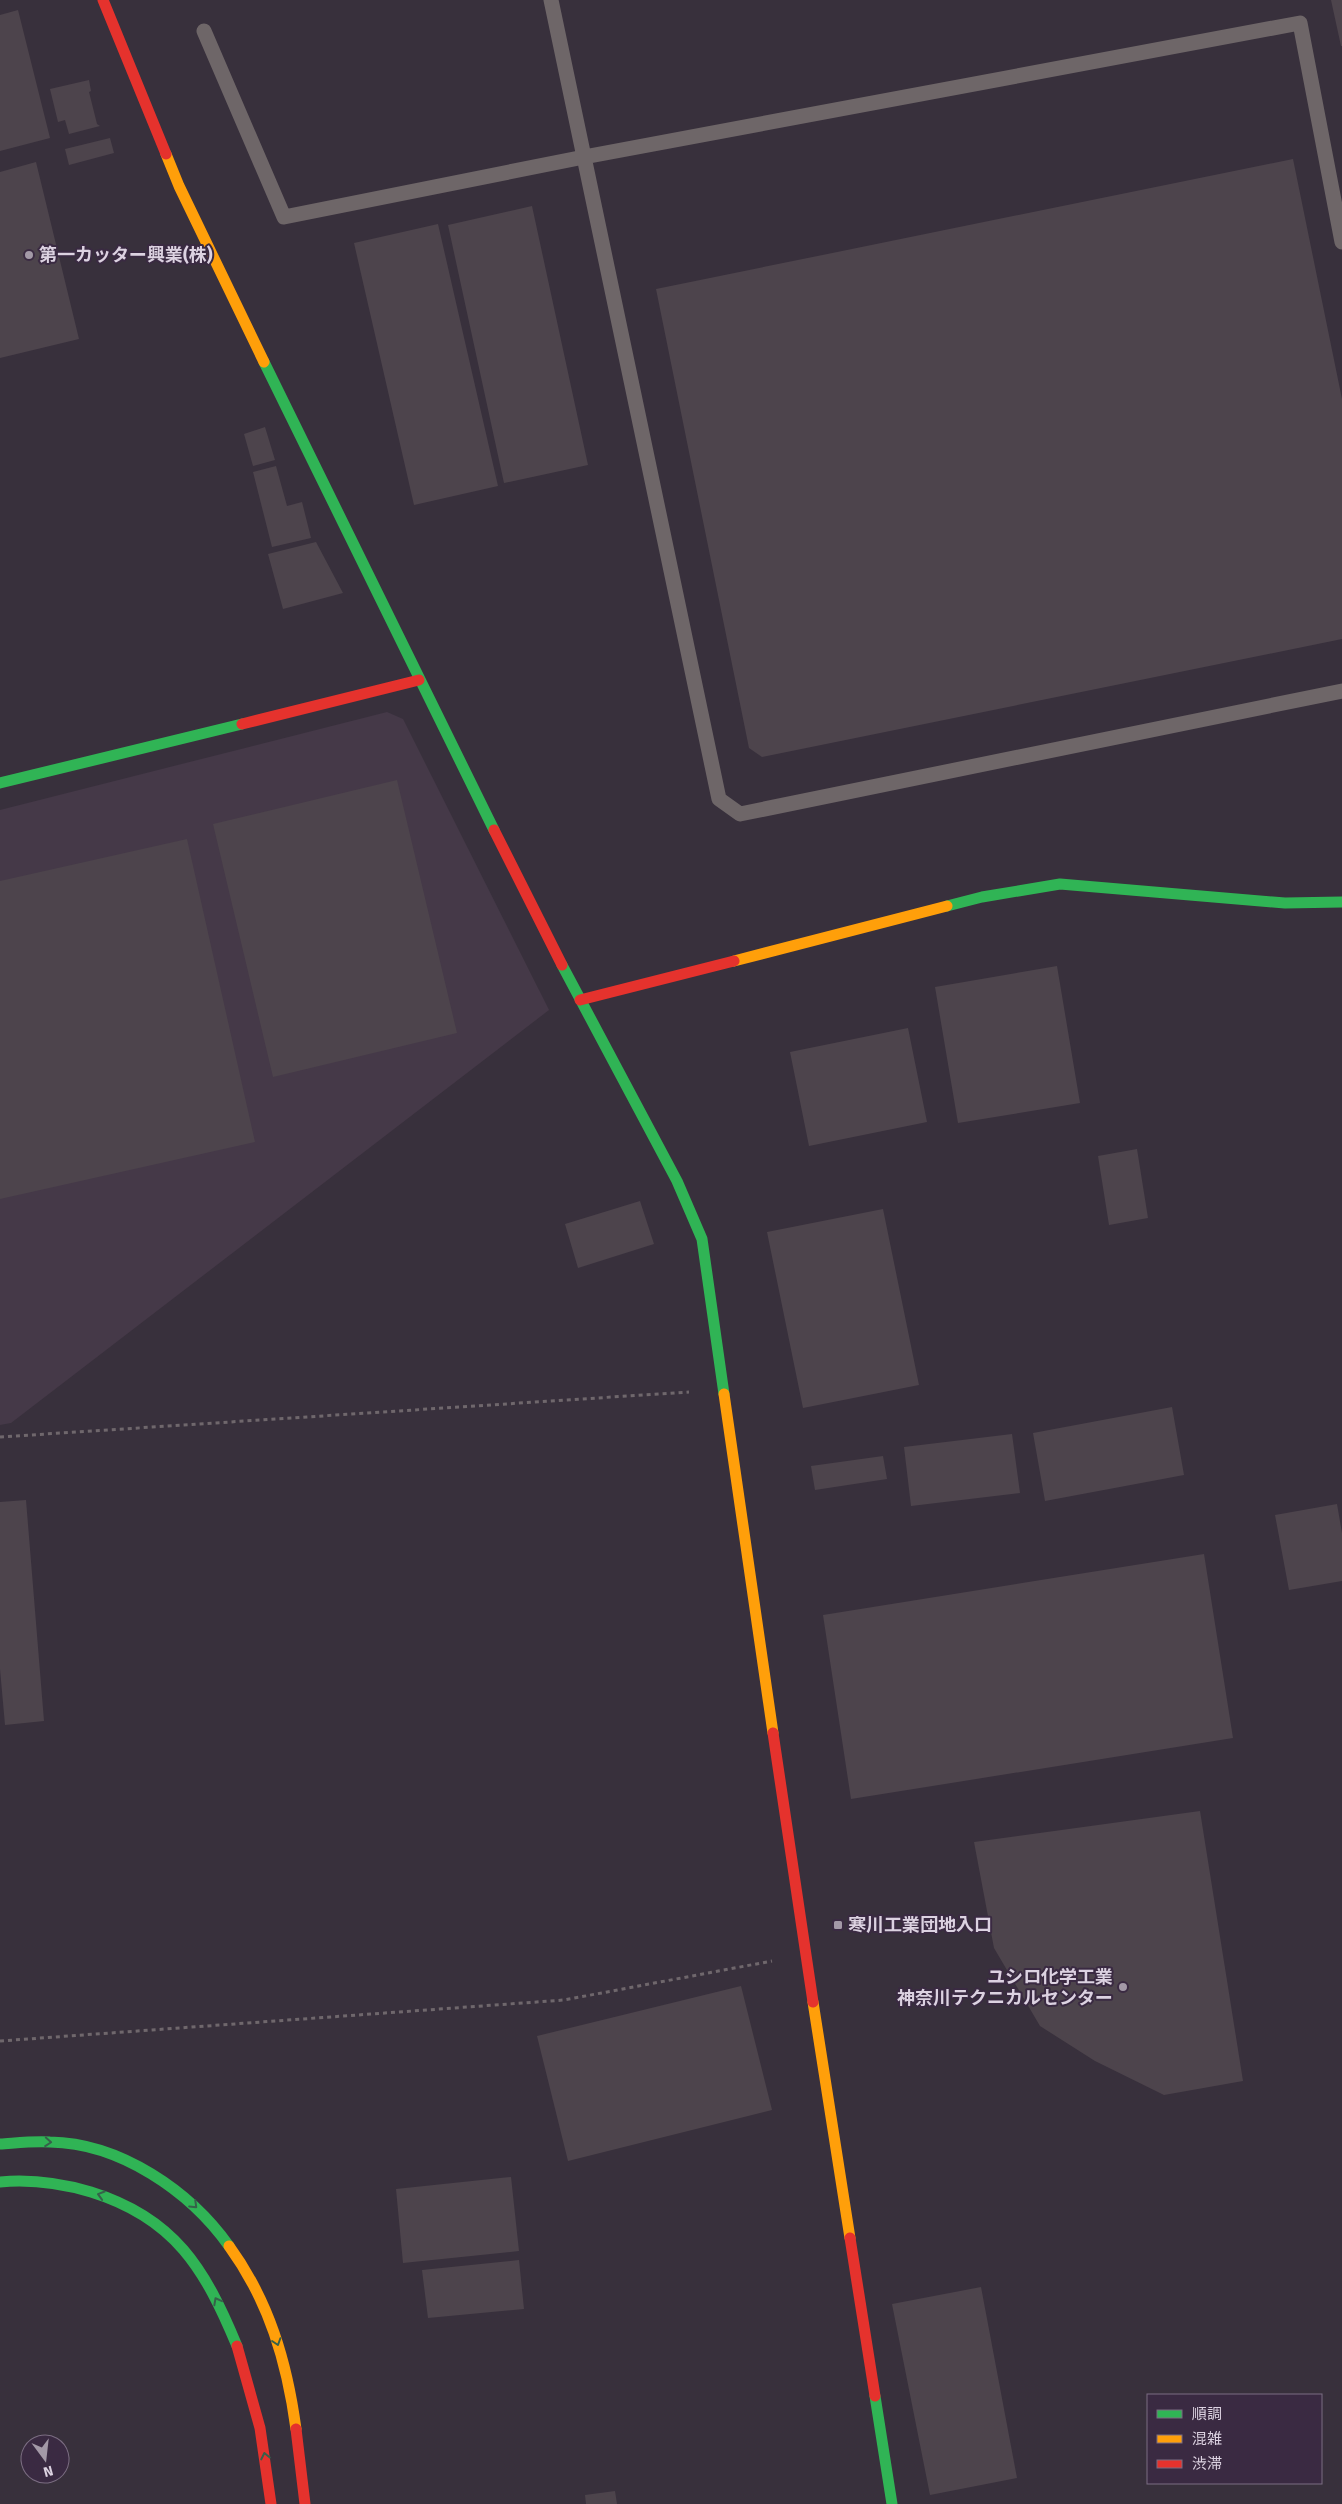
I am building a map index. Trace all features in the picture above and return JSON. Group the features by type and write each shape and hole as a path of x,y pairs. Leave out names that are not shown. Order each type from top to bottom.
{"main road":[{"path":"103,0 179,186 419,680 580,1000 677,1182 702,1239 722,1390 805,1955 892,2504"},
{"path":"0,783 419,680"},
{"path":"580,1000 982,896 1060,884 1285,903 1342,902"},
{"path":"0,2144 22,2140 78,2144 124,2158 160,2177 188,2198 213,2223 254,2284 270,2319 284,2361 300,2451 305,2504"},
{"path":"0,2182 29,2179 58,2182 119,2201 150,2218 172,2236 209,2285 234,2336 257,2415 267,2467 271,2504"}],"lane":[{"path":"551,0 718,799 740,814 1342,691"},
{"path":"204,31 284,217 584,157 1300,23 1342,242"}],"path":[{"path":"0,1436 722,1390"},
{"path":"0,2041 564,2000 805,1955"}],"shaded area":[{"path":"387,712 403,719 549,1010 11,1423 0,1425 0,810"}],"building":[{"path":"1331,0 1342,0 1342,46 1341,46"},
{"path":"18,10 50,138 0,151 0,15"},
{"path":"89,80 91,91 89,92 97,124 100,126 69,134 65,120 58,122 50,89"},
{"path":"110,138 114,153 69,165 65,149"},
{"path":"1293,159 1342,399 1342,639 762,757 749,748 656,289"},
{"name":"第一カッター興業(株)","path":"36,162 79,339 0,358 0,172"},
{"path":"532,206 588,465 504,483 448,225"},
{"path":"438,224 498,486 414,505 354,243"},
{"path":"265,427 275,460 253,466 244,434"},
{"path":"276,466 287,506 302,502 311,538 272,547 253,472"},
{"path":"316,542 343,593 283,609 268,554"},
{"path":"397,780 457,1033 273,1077 213,824"},
{"path":"187,839 255,1142 0,1199 0,881"},
{"path":"1057,966 1080,1103 958,1123 935,987"},
{"path":"908,1028 927,1122 809,1146 790,1052"},
{"path":"1137,1149 1148,1218 1109,1225 1098,1156"},
{"path":"640,1201 654,1244 578,1268 565,1224"},
{"path":"883,1209 919,1385 803,1408 767,1232"},
{"path":"1172,1407 1184,1475 1045,1501 1033,1433"},
{"path":"1012,1434 1020,1493 911,1506 904,1447"},
{"path":"883,1456 887,1479 815,1490 811,1466"},
{"path":"26,1500 44,1721 5,1725 0,1669 0,1502"},
{"path":"1337,1504 1342,1533 1342,1581 1289,1590 1275,1515"},
{"path":"1204,1554 1233,1738 851,1799 823,1615"},
{"name":"ユシロ化学工業 神奈川テクニカルセンター","path":"1200,1811 1243,2081 1164,2095 1095,2061 1040,2026 994,1948 974,1842"},
{"path":"741,1986 772,2110 568,2161 537,2036"},
{"path":"511,2177 519,2251 403,2263 396,2189"},
{"path":"519,2260 524,2309 428,2318 422,2270"},
{"path":"981,2287 1017,2478 930,2495 892,2304"},
{"path":"615,2491 617,2504 586,2504 585,2495"}],"traffic: fast":[{"path":"264,362 494,830"},
{"path":"0,783 242,724"},
{"path":"947,906 982,897 1060,884 1285,903 1342,902"},
{"path":"562,965 677,1181 702,1239 724,1394"},
{"path":"0,2144 25,2142 76,2144 102,2151 127,2161 174,2189 213,2226 229,2246"},
{"path":"0,2182 35,2181 80,2189 120,2203 145,2216 166,2232 199,2270 225,2318 237,2346"},
{"path":"875,2396 892,2504"}],"traffic: slow":[{"path":"166,154 179,186 264,362"},
{"path":"734,961 947,906"},
{"path":"724,1394 773,1733"},
{"path":"813,2002 850,2238"},
{"path":"229,2246 255,2288 274,2333 287,2380 296,2429"}],"traffic: jam":[{"path":"103,0 166,154"},
{"path":"242,724 419,680"},
{"path":"494,830 562,965"},
{"path":"580,1000 734,961"},
{"path":"773,1733 813,2002"},
{"path":"850,2238 875,2396"},
{"path":"237,2346 260,2428 271,2504"},
{"path":"296,2429 305,2504"}],"place":[{"name":"第一カッター興業(株)","path":"29,255"},
{"name":"寒川工業団地入口","path":"838,1925"},
{"name":"ユシロ化学工業 神奈川テクニカルセンター","path":"1123,1987"}]}
